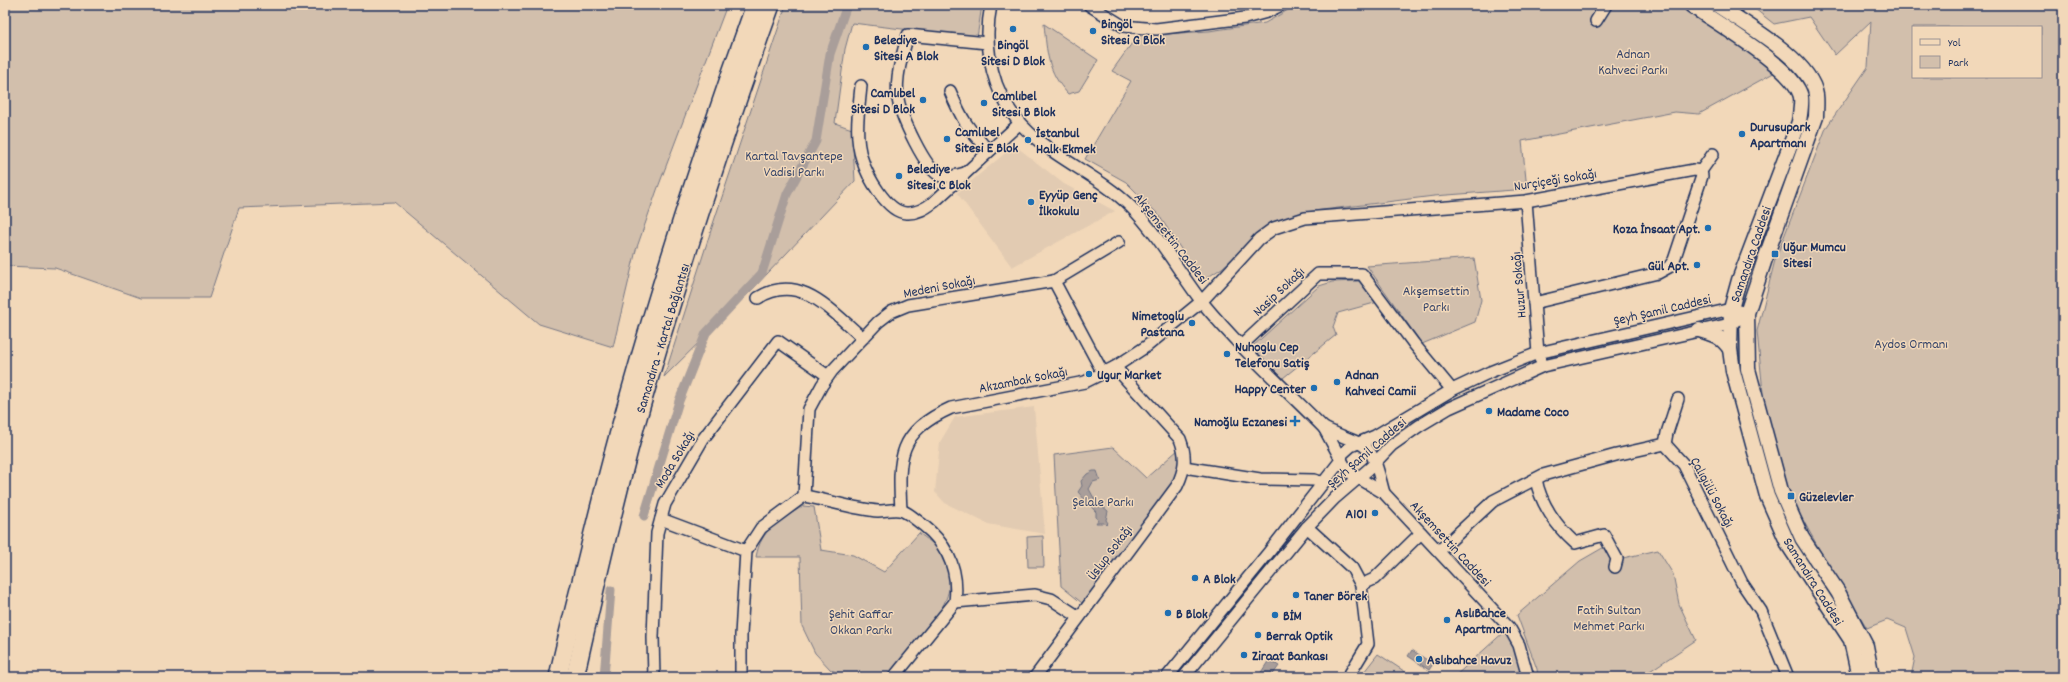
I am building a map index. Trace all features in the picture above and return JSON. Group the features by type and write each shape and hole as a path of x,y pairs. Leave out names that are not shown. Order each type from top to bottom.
{"highway":[{"name":"Samandıra - Kartal Bağlantısı","path":"558,677 622,419 674,243 724,91 755,5"},
{"name":"Samandıra - Kartal Bağlantısı","path":"575,677 601,561 636,424 687,255 739,93 771,5"}],"main road":[{"name":"Samandıra Caddesi","path":"1691,5 1781,67 1796,84 1801,97 1799,122 1739,280 1731,309 1730,349 1733,371 1767,496 1789,546 1850,640 1858,677"},
{"name":"Samandıra Caddesi","path":"1717,5 1791,56 1808,76 1816,94 1816,117 1748,314 1748,369 1781,491 1802,538 1838,592 1866,646 1872,677"},
{"path":"1699,330 1715,334 1723,339 1730,349"}],"street":[{"name":"Akşemsettin Caddesi","path":"991,5 987,43 990,62 998,86 1007,105 1019,124 1034,139 1106,186 1133,209 1202,301 1242,345 1324,428 1340,437 1360,443 1371,454 1384,493"},
{"path":"1089,5 1123,26 1156,29 1245,18 1266,12 1281,5"},
{"path":"1596,21 1606,5"},
{"path":"966,173 953,176 941,176 930,168 902,115 898,98 899,70 908,35 987,43"},
{"path":"861,86 858,126 862,159 872,181 886,202 896,211 907,213 920,211 934,202 1019,124"},
{"path":"950,91 961,117 970,131 989,151"},
{"path":"1534,303 1658,273 1669,267 1677,253 1702,176 1701,170 1713,154"},
{"name":"Nurçiçeği Sokağı","path":"1202,301 1259,238 1274,228 1305,218 1526,201 1694,170 1701,170"},
{"name":"Huzur Sokağı","path":"1526,201 1538,353 1543,366"},
{"path":"1103,373 1054,281 1119,242"},
{"name":"Nasip Sokağı","path":"1242,345 1318,274 1362,274 1414,344 1452,390"},
{"name":"Medeni Sokağı","path":"804,496 809,409 828,376 878,322 891,312 908,305 1054,281"},
{"path":"758,298 779,289 791,288 815,298 863,338"},
{"name":"Akzambak Sokağı","path":"901,510 900,470 902,455 907,441 914,431 931,417 951,408 1085,382 1115,367 1147,346 1202,301"},
{"name":"Şeyh Şamil Caddesi","path":"1167,677 1323,483 1341,460 1346,450 1452,390 1490,372 1538,353 1731,309 1748,314"},
{"name":"Şeyh Şamil Caddesi","path":"1184,677 1306,527 1374,462 1410,432 1449,408 1543,366 1730,324 1748,314"},
{"name":"Moda Sokağı","path":"654,677 653,638 657,533 665,504 703,439 778,340 828,376"},
{"name":"Üslup Sokağı","path":"1035,677 1177,486 1184,467 1184,450 1180,439 1115,367"},
{"path":"1439,551 1493,501 1536,479 1581,464 1666,444 1667,433 1678,399"},
{"name":"Akşemsettin Caddesi","path":"1324,428 1348,470 1384,493 1509,627 1519,645 1528,677"},
{"name":"Çalıgülü Sokağı","path":"1666,444 1684,465 1742,583 1761,611 1788,677"},
{"path":"1184,467 1260,480 1314,480 1323,483"},
{"path":"1536,479 1538,492 1568,536 1575,543 1604,535 1617,559 1615,567"},
{"path":"741,677 741,635 746,551 761,528 804,496 878,511 901,510 911,515 943,544 952,563 957,586 955,602 894,677"},
{"path":"661,518 746,551"},
{"path":"1306,527 1352,568 1361,585 1368,644 1348,677"},
{"path":"1361,585 1374,579 1421,533"},
{"path":"955,602 1035,595 1051,599 1079,617"}],"shaded area":[{"name":"Eyyüp Genç İlkokulu","path":"1018,148 1064,184 1115,211 1012,267 957,193 1009,150"},
{"path":"1034,407 1045,534 988,524 945,503 935,492 940,442 955,417"},
{"path":"1097,471 1100,480 1093,482 1089,489 1095,500 1108,511 1106,520 1108,523 1106,525 1104,523 1096,523 1098,520 1096,517 1096,512 1078,492 1082,486 1081,481 1087,474"},
{"name":"Aslıbahce Havuz","path":"1412,650 1433,664 1429,670 1408,656"},
{"path":"1269,660 1279,666 1271,677 1258,677"}],"green space":[{"path":"5,5 727,5 657,190 636,250 613,347 539,324 394,202 239,208 209,298 141,298 55,268 5,266"},
{"name":"Kartal Tavşantepe Vadisi Parkı","path":"786,5 982,5 977,38 852,23 845,49 835,123 852,129 855,181 750,292 664,377 713,224"},
{"name":"Adnan Kahveci Parkı","path":"1297,5 1682,5 1779,70 1699,114 1675,112 1522,141 1527,189 1434,196 1306,212 1272,223 1222,268 1202,281 1158,214 1126,182 1085,159 1131,81 1112,71 1137,36 1209,31 1265,23"},
{"name":"Aydos Ormanı","path":"1750,5 2063,5 2063,677 1911,677 1915,657 1906,628 1887,620 1867,628 1823,556 1783,484 1764,403 1757,331 1775,260 1826,128 1868,67 1871,21 1835,55 1809,17 1774,24"},
{"path":"1044,24 1098,60 1079,91 1068,94 1056,77 1047,53"},
{"name":"Akşemsettin Parkı","path":"1474,258 1481,300 1475,322 1422,344 1367,266"},
{"name":"Akşemsettin Parkı","path":"1360,281 1378,302 1338,313 1333,327 1336,335 1283,378 1252,347 1319,286 1332,282"},
{"name":"Şelale Parkı","path":"1113,447 1146,478 1179,449 1182,463 1176,479 1082,603 1061,586 1054,455"},
{"name":"Şehit Gaffar Okkan Parkı","path":"803,506 814,507 821,550 853,555 884,572 919,533 937,548 946,565 949,577 949,589 945,601 932,623 887,677 850,677 831,670 815,653 802,626 800,557 756,557 762,539 767,532 779,521"},
{"path":"1043,536 1044,567 1028,567 1027,537"},
{"name":"Fatih Sultan Mehmet Parkı","path":"1606,546 1623,558 1658,550 1673,574 1679,604 1696,640 1641,677 1538,677 1537,669 1517,615 1580,561"},
{"path":"1506,630 1525,670 1497,677 1454,677"},
{"path":"1378,654 1413,677 1360,677"}],"waterway":[{"path":"644,516 679,401 706,333 762,273 787,194 816,141 830,54 847,5"},
{"path":"604,677 611,590"}],"place":[{"name":"Bingöl Sitesi D Blok","path":"1013,29"},
{"name":"Bingöl Sitesi G Blok","path":"1093,31"},
{"name":"Belediye Sitesi A Blok","path":"866,47"},
{"name":"Camlıbel Sitesi D Blok","path":"923,100"},
{"name":"Camlıbel Sitesi B Blok","path":"984,103"},
{"name":"Durusupark Apartmanı","path":"1742,134"},
{"name":"Camlıbel Sitesi E Blok","path":"947,139"},
{"name":"İstanbul Halk Ekmek","path":"1028,140"},
{"name":"Belediye Sitesi C Blok","path":"899,176"},
{"name":"Eyyüp Genç İlkokulu","path":"1031,202"},
{"name":"Koza İnsaat Apt.","path":"1708,228"},
{"name":"Uğur Mumcu Sitesi","path":"1775,254"},
{"name":"Gül Apt.","path":"1697,265"},
{"name":"Nimetoglu Pastana","path":"1192,323"},
{"name":"Nuhoglu Cep Telefonu Satiş","path":"1227,354"},
{"name":"Ugur Market","path":"1089,374"},
{"name":"Adnan Kahveci Camii","path":"1337,382"},
{"name":"Happy Center","path":"1314,388"},
{"name":"Madame Coco","path":"1489,411"},
{"name":"Namoğlu Eczanesi","path":"1295,421"},
{"name":"Güzelevler","path":"1791,496"},
{"name":"A101","path":"1375,513"},
{"name":"A Blok","path":"1195,578"},
{"name":"Taner Börek","path":"1296,595"},
{"name":"B Blok","path":"1168,613"},
{"name":"BİM","path":"1275,615"},
{"name":"AslıBahce Apartmanı","path":"1447,620"},
{"name":"Berrak Optik","path":"1258,635"},
{"name":"Ziraat Bankası","path":"1244,655"},
{"name":"Aslıbahce Havuz","path":"1419,659"}]}
